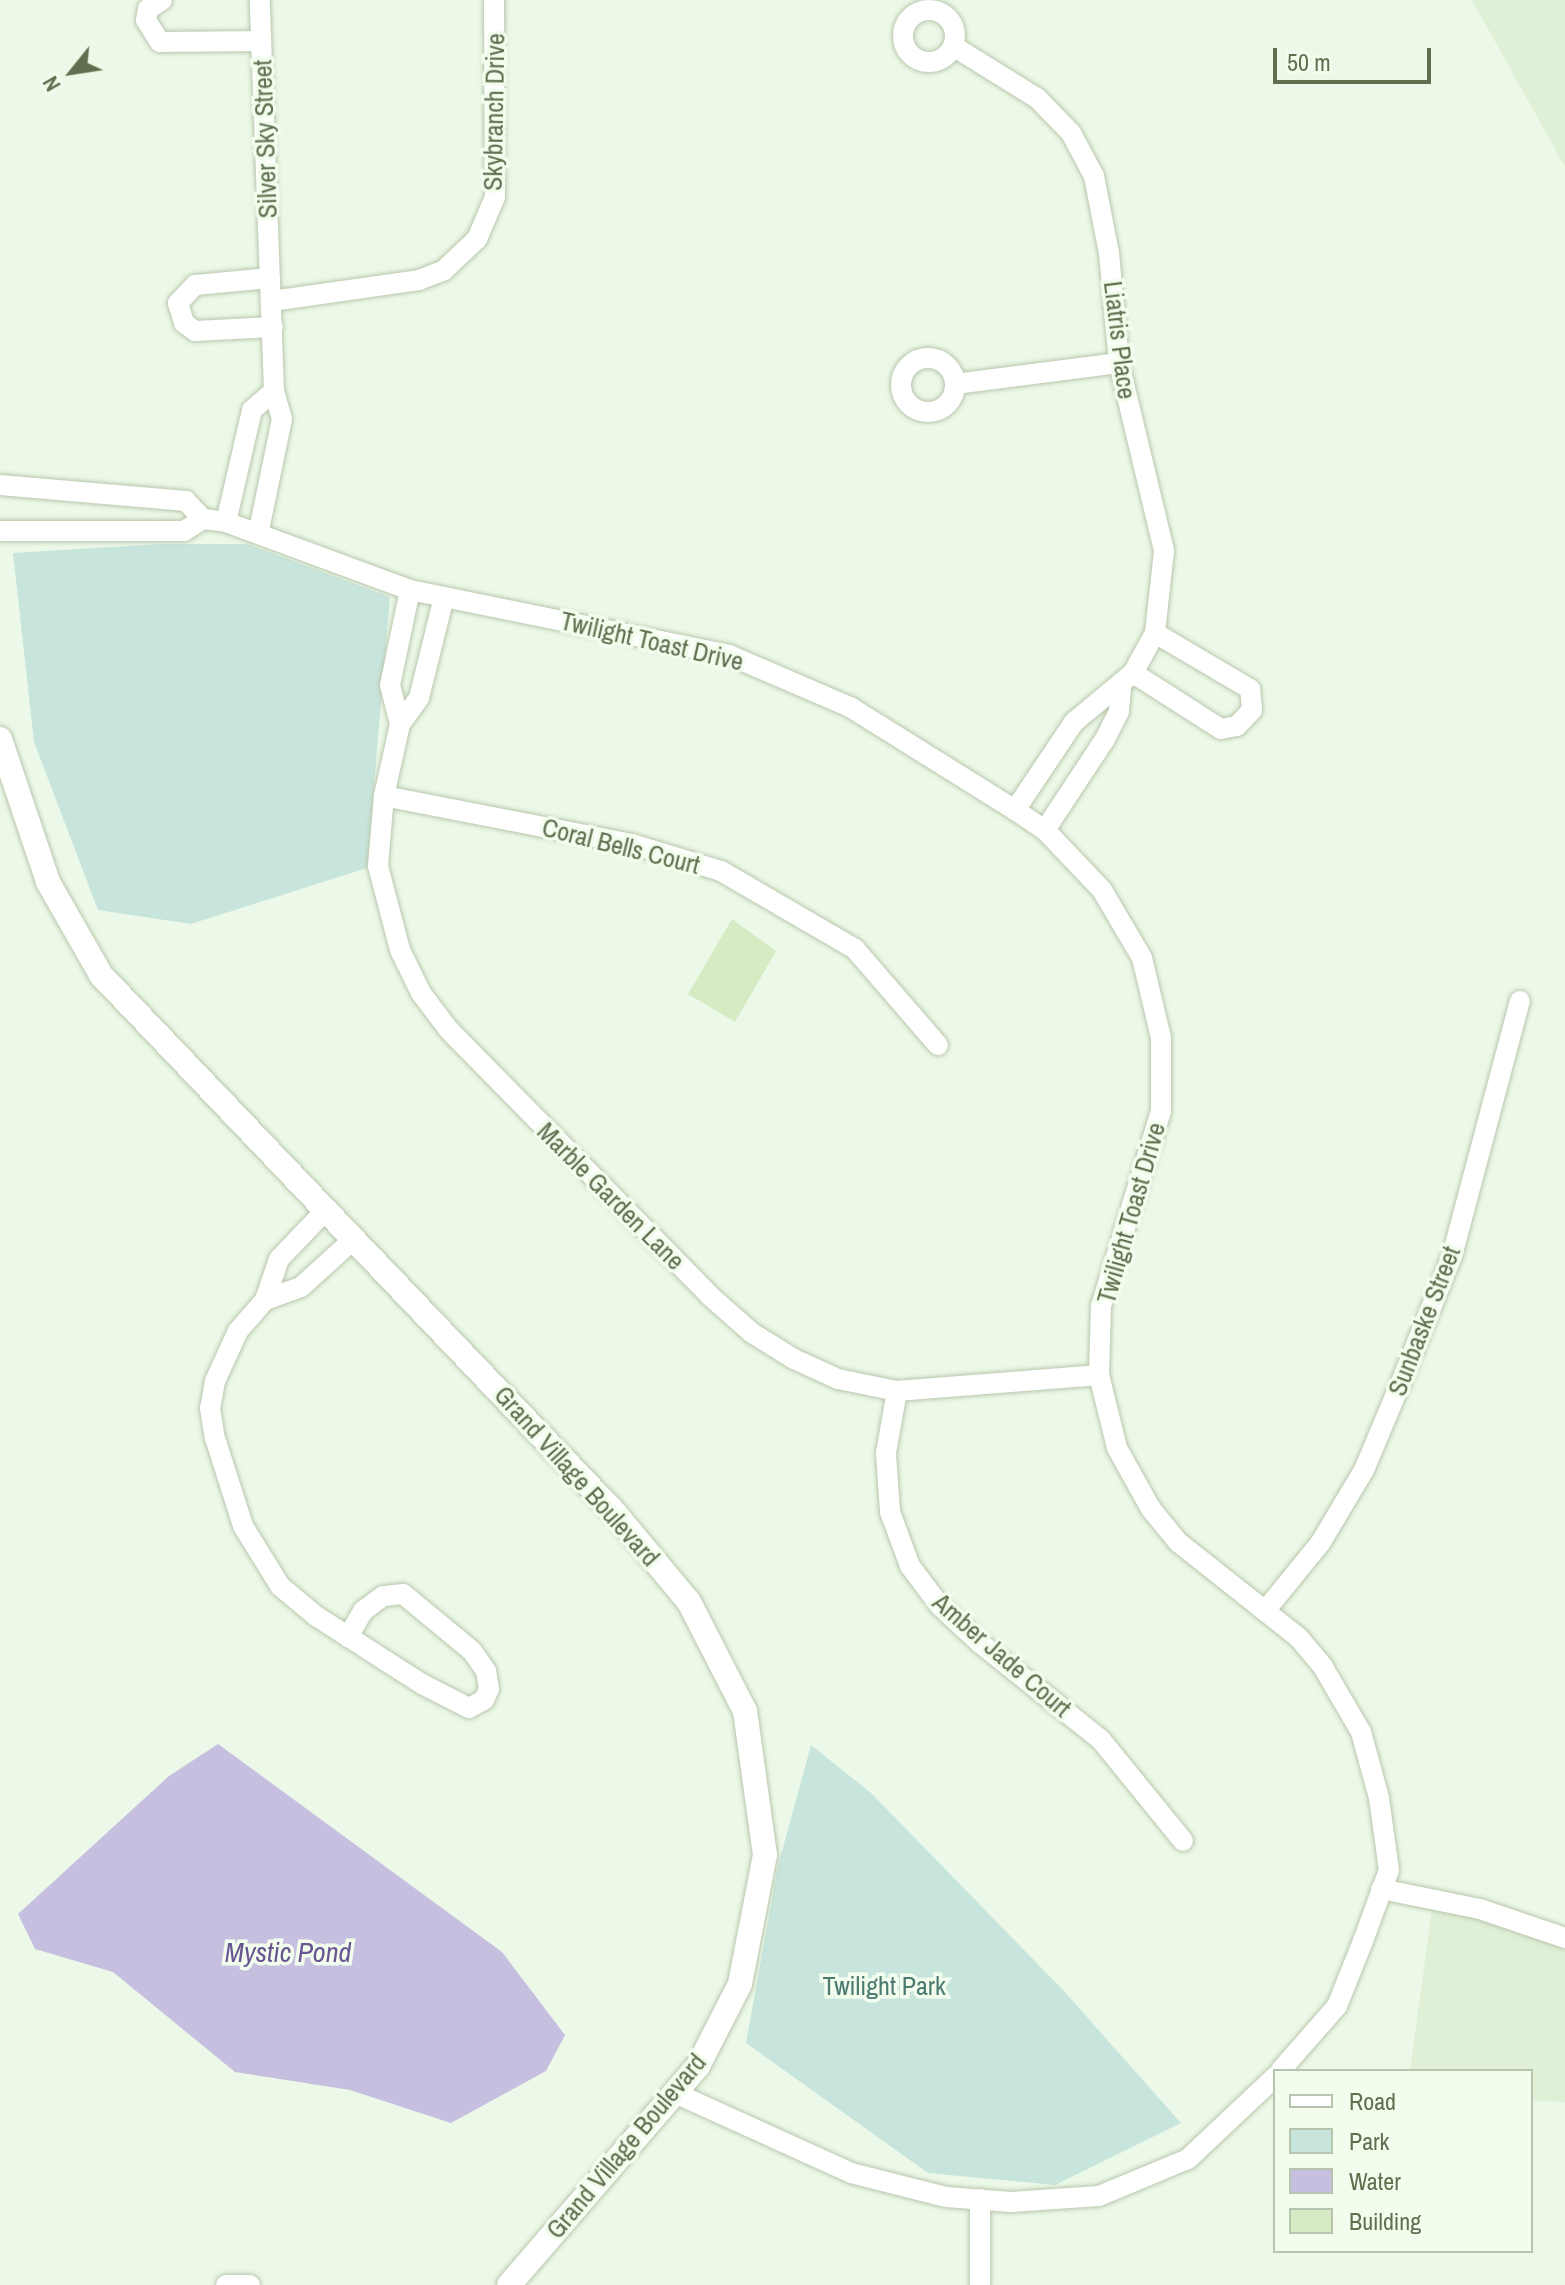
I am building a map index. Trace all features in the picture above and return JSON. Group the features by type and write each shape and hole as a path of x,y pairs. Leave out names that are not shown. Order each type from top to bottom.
{"street":[{"path":"162,0 148,9 146,20 147,29 160,42 261,41"},
{"name":"Silver Sky Street","path":"259,530 282,419 274,391 260,0"},
{"name":"Skybranch Drive","path":"272,301 419,280 443,271 477,239 495,197 494,0"},
{"name":"Liatris Place","path":"953,46 1037,98 1085,156 1102,204 1119,363 1164,551 1155,633 1127,680 1119,711 1105,739 1045,830"},
{"path":"270,278 195,285 178,303 184,323 195,331 273,327"},
{"path":"955,384 1119,363"},
{"path":"226,522 252,410 274,391"},
{"name":"Twilight Toast Drive","path":"0,485 186,501 203,519 259,530 410,590 729,655 850,707 1015,810 1045,830 1102,890 1142,958 1161,1038 1161,1111 1107,1274 1099,1375 1117,1448 1151,1509 1211,1572 1265,1611 1323,1667 1361,1732 1383,1827 1389,1870 1337,2006 1282,2069"},
{"name":"Twilight Toast Drive","path":"0,531 184,531 203,519"},
{"name":"Marble Garden Lane","path":"400,724 390,685 410,590"},
{"name":"Marble Garden Lane","path":"444,597 419,698 400,724 384,796 378,866 386,904 421,993 449,1030 752,1333 838,1379 897,1391 1099,1375"},
{"path":"1127,680 1221,729 1237,726 1252,710 1250,689 1155,633"},
{"name":"Liatris Place","path":"1015,810 1074,722 1127,680"},
{"name":"Grand Village Boulevard","path":"0,739 48,882 101,975 614,1512 689,1602 745,1711 765,1855 740,1984 698,2066 509,2285"},
{"name":"Coral Bells Court","path":"384,796 632,844 721,871 855,949 938,1045"},
{"name":"Sunbaske Street","path":"1265,1611 1328,1530 1364,1470 1401,1382 1452,1256 1520,1001"},
{"path":"326,1210 279,1259 265,1300 238,1331 215,1381 210,1408 215,1438 243,1526 280,1586 348,1637 469,1708 484,1700 489,1689 486,1671 472,1651 403,1594 383,1596 363,1611 348,1637"},
{"path":"265,1300 301,1287 354,1239"},
{"name":"Amber Jade Court","path":"897,1391 886,1453 890,1512 910,1566 940,1606 980,1643 1101,1740 1183,1841"},
{"path":"1381,1889 1480,1909 1565,1938"},
{"path":"675,2093 851,2173 946,2197 980,2199 1099,2196 1188,2159 1273,2079"},
{"path":"980,2199 980,2285"},
{"path":"226,2285 250,2285"}],"shaded area":[{"path":"1472,0 1565,0 1565,167"},
{"path":"1433,1900 1565,1927 1565,2102 1533,2101 1533,2069 1410,2069"}],"green space":[{"path":"162,544 247,544 390,597 367,868 191,924 98,910 34,742 13,553"},
{"name":"Twilight Park","path":"811,1745 871,1793 1063,1990 1181,2123 1055,2185 928,2173 746,2043 778,1866"}],"water":[{"name":"Mystic Pond","path":"218,1744 502,1952 565,2035 546,2071 451,2123 350,2090 235,2072 113,1972 35,1949 18,1914 169,1776"}],"building":[{"path":"732,919 776,951 735,1022 688,994"}]}
